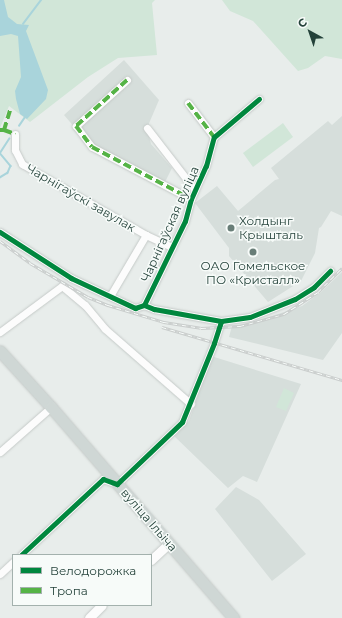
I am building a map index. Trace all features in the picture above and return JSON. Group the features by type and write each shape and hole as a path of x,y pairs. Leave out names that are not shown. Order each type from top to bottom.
{"main road":[{"name":"вуліца Ільіча","path":"0,351 51,407 232,617"}],"street":[{"name":"Чарнігаўская вуліца","path":"126,80 76,126 92,147 191,199"},
{"path":"188,103 214,138 259,99"},
{"name":"Чарнігаўская вуліца","path":"147,128 195,190"},
{"name":"Чарнігаўскі завулак","path":"15,134 15,150 22,164 146,235 172,247"},
{"name":"Чарнігаўская вуліца","path":"144,305 185,221 191,199 206,166 214,138"},
{"path":"0,232 71,278 135,308 144,305 154,309 221,321 250,317 295,299 314,287 330,272"},
{"name":"Чарнігаўскі завулак","path":"110,296 146,235"},
{"path":"0,332 62,286 84,305 105,329 191,404"},
{"path":"21,554 104,479 117,484 182,422 191,404 221,321"},
{"path":"0,452 51,407"},
{"path":"152,559 169,543"},
{"path":"0,574 12,563"},
{"path":"89,618 101,606"}],"shaded area":[{"path":"124,60 159,100 147,128 151,144 172,168 162,188 93,149 64,115"},
{"path":"342,116 342,216 331,211 319,228 315,253 301,281 268,302 229,256 229,248 195,203 217,186 238,211 275,180 279,179 271,168 328,121 332,125"},
{"path":"342,272 342,333 323,360 229,337 232,326 251,323 302,306 321,292"},
{"path":"211,356 301,384 257,482 243,476 228,488 173,435 189,421"},
{"path":"236,487 259,500 306,554 272,581 215,509"}],"green space":[{"path":"0,0 155,0 152,3 157,55 118,58 88,77 30,122 9,106 0,128"},
{"path":"222,0 342,0 342,59 325,56 308,68 298,71 253,21 230,11"},
{"path":"283,123 293,137 253,167 243,153"},
{"path":"284,388 294,393 286,411 276,407"}],"water":[{"path":"0,0 4,0 8,17 17,24 29,25 26,31 48,90 46,99 27,119 20,114 15,91 21,77 18,36 11,34 0,36"}],"waterway":[{"path":"23,24 41,0"},
{"path":"19,126 25,117"},
{"path":"0,153 9,139"},
{"path":"0,153 11,166 8,173 0,178"}],"railway":[{"path":"0,241 30,263 88,297 108,305 164,322 201,328 240,326 284,314 318,292 342,268"},
{"path":"162,327 342,380"}],"marked path":[{"path":"127,80 76,126 92,147 191,199"},
{"path":"188,103 214,137"},
{"path":"0,130 4,130 10,110"},
{"path":"4,130 15,134"}],"cycle path":[{"path":"144,305 185,221 191,199 206,166 214,137 259,99"},
{"path":"0,232 71,278 135,308 144,305 154,309 221,321 250,317 295,299 314,287 330,271"},
{"path":"22,554 103,479 117,484 182,422 214,343 221,321"}],"place":[{"name":"Холдынг Крышталь","path":"231,228"},
{"name":"ОАО Гомельское ПО «Кристалл»","path":"253,252"}]}
